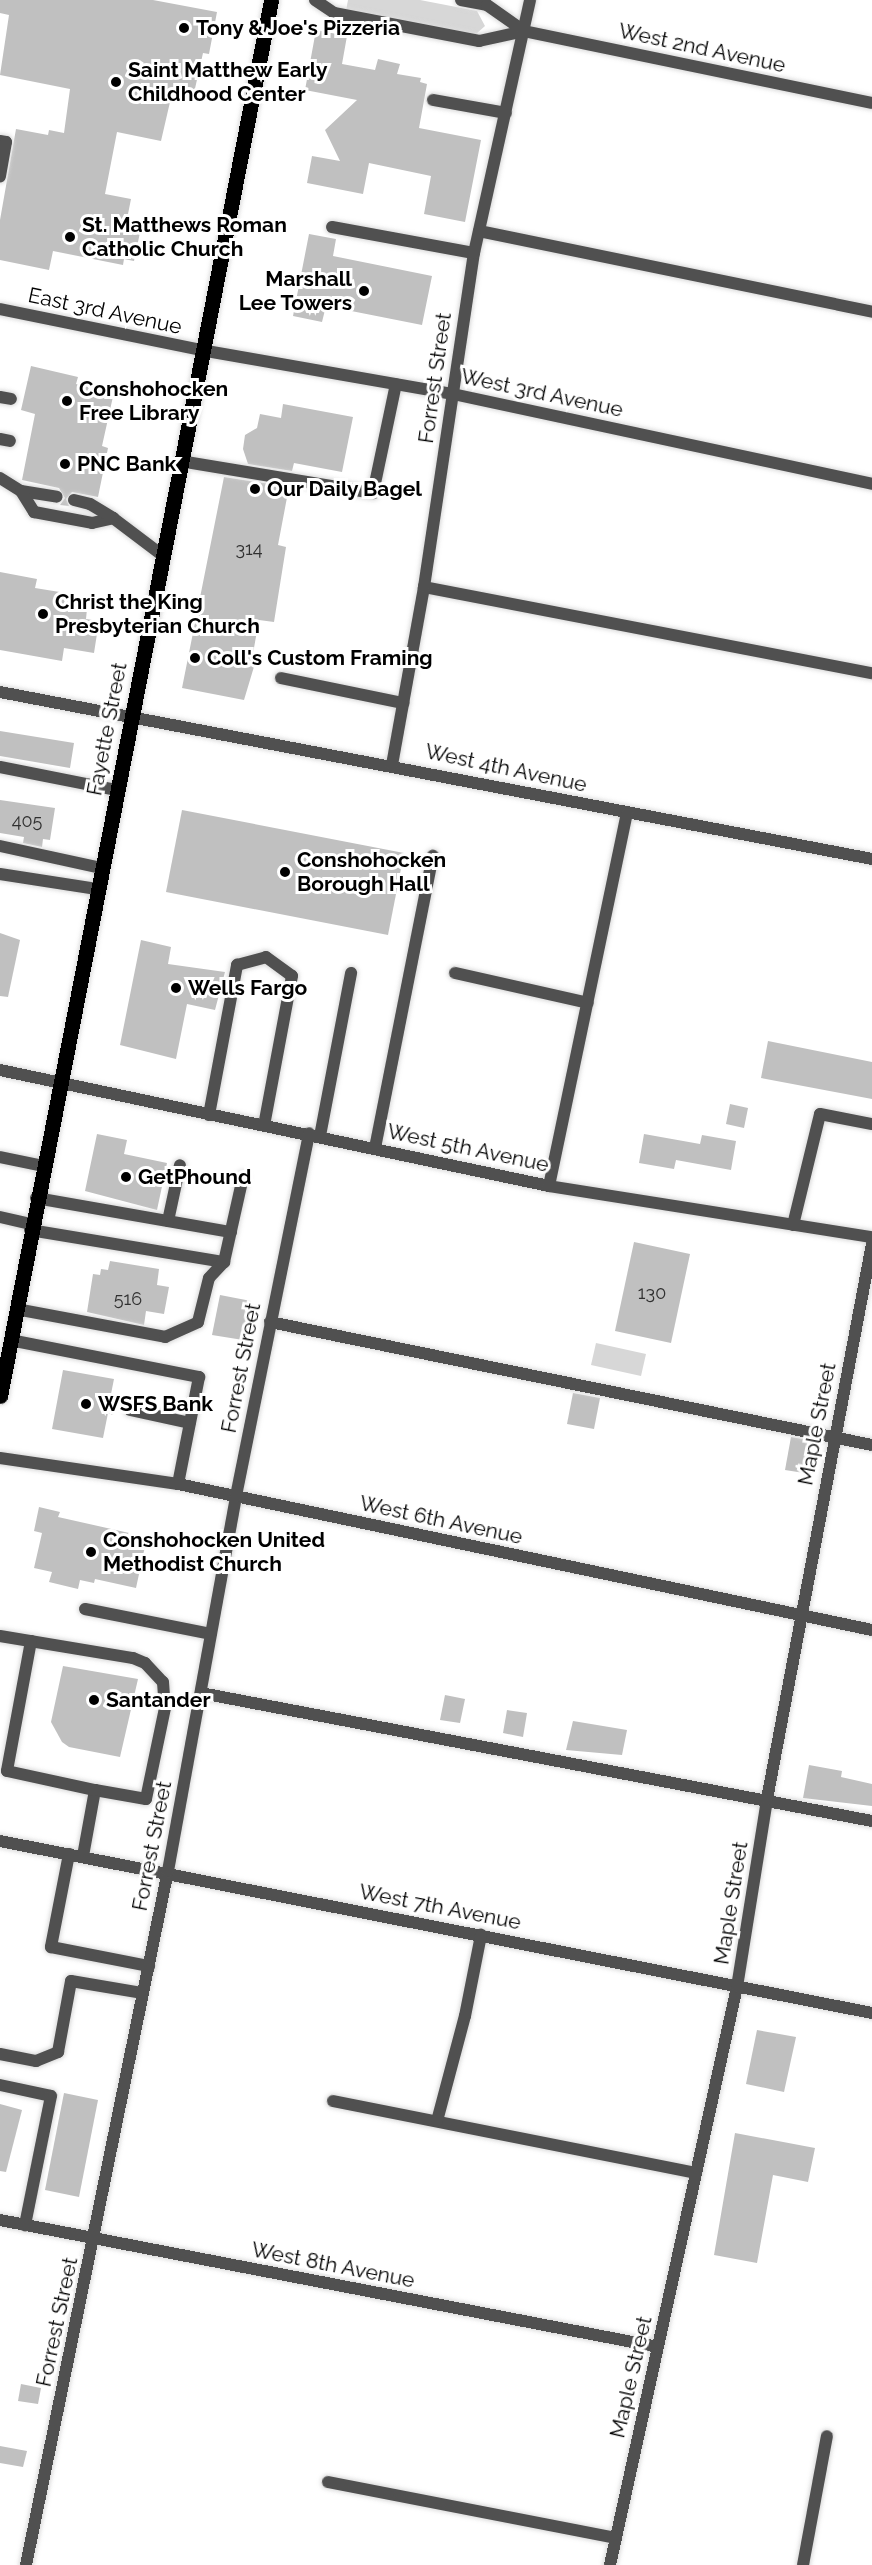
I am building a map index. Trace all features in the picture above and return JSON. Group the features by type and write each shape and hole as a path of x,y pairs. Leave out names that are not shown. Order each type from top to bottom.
{"main road":[{"name":"Fayette Street","path":"0,1396 30,1227 271,0"}],"street":[{"name":"West 2nd Avenue","path":"315,0 334,13 479,41 524,31"},
{"name":"West 2nd Avenue","path":"461,0 487,5 524,31 872,103"},
{"name":"Forrest Street","path":"392,765 424,587 474,253 530,0"},
{"path":"433,99 506,113"},
{"path":"0,141 6,142 0,176"},
{"path":"332,227 474,253"},
{"path":"478,231 872,312"},
{"name":"East 3rd Avenue","path":"0,309 201,350"},
{"name":"West 3rd Avenue","path":"201,350 453,394 872,483"},
{"path":"180,461 373,493 396,384"},
{"path":"0,478 21,491 57,497"},
{"path":"21,491 34,512 92,523 113,518"},
{"path":"74,500 90,504 113,518 162,555"},
{"path":"424,587 872,673"},
{"path":"281,678 403,703"},
{"name":"West 4th Avenue","path":"0,692 131,715 392,765 627,814 872,859"},
{"path":"0,767 116,790"},
{"path":"549,1186 627,814"},
{"path":"0,846 101,868"},
{"path":"375,1148 433,856"},
{"path":"0,874 97,889"},
{"path":"209,1114 237,965 266,957 292,976 264,1125"},
{"name":"Forrest Street","path":"26,2565 95,2239 168,1871 270,1322 351,973"},
{"path":"455,973 588,1003"},
{"name":"West 5th Avenue","path":"0,1070 314,1134 549,1186 872,1238"},
{"path":"793,1225 820,1114 872,1124"},
{"path":"0,1157 43,1166"},
{"path":"168,1221 180,1165"},
{"path":"16,1310 165,1337 198,1322 209,1278 224,1262 243,1177"},
{"path":"36,1198 231,1232"},
{"path":"0,1217 30,1227 224,1262"},
{"name":"Maple Street","path":"610,2565 737,1987 767,1799 800,1617 872,1244"},
{"path":"270,1322 872,1445"},
{"path":"10,1340 199,1377 178,1484"},
{"path":"130,1410 190,1423"},
{"name":"West 6th Avenue","path":"0,1458 178,1484 800,1617 872,1630"},
{"path":"85,1609 211,1634"},
{"path":"0,1636 31,1641 133,1658 145,1663 163,1682 165,1708 146,1799 7,1771 31,1641"},
{"path":"201,1693 767,1799 872,1821"},
{"path":"83,1856 95,1790"},
{"name":"West 7th Avenue","path":"0,1841 168,1871 872,2013"},
{"path":"69,1854 51,1947 149,1966"},
{"path":"437,2121 465,2016 480,1935"},
{"path":"0,2054 36,2061 57,2052 71,1981 143,1993"},
{"path":"0,2085 51,2096 25,2225"},
{"path":"333,2101 696,2173"},
{"name":"West 8th Avenue","path":"0,2220 658,2347"},
{"path":"803,2565 827,2436"},
{"path":"328,2482 615,2538"}],"shaded area":[{"path":"348,0 420,0 477,11 485,26 476,34 346,11"},
{"path":"596,1343 646,1354 641,1376 591,1365"}],"building":[{"path":"0,0 153,0 217,12 209,54 203,53 194,93 173,89 161,141 117,132 105,194 131,199 127,219 142,223 134,261 124,259 123,265 53,251 49,270 0,260 0,220 16,129 48,135 49,130 64,133 70,89 0,75 9,15 0,13"},
{"path":"316,30 347,36 342,64 375,70 378,59 400,64 397,74 421,78 420,82 427,84 419,128 481,140 465,222 424,214 431,176 369,163 363,194 307,183 312,156 340,161 325,130 357,100 305,90"},
{"name":"Marshall Lee Towers","path":"309,234 336,239 333,256 432,276 422,325 326,306 322,322 293,316"},
{"path":"31,366 78,377 76,384 114,392 102,446 108,448 98,497 72,492 66,499 69,506 60,505 65,498 59,488 22,480 35,414 21,410"},
{"path":"283,404 353,417 342,472 294,463 292,471 248,464 243,449 245,435 257,428 260,414 281,418"},
{"path":"224,477 289,487 278,545 286,547 274,622 259,620 252,659 256,660 244,700 182,688"},
{"name":"Christ the King Presbyterian Church","path":"0,572 37,579 35,588 72,594 70,606 87,609 86,619 99,621 94,653 64,648 62,661 0,650"},
{"path":"0,731 74,743 70,768 0,756"},
{"path":"0,800 55,808 50,840 43,839 42,847 23,843 24,837 0,833"},
{"name":"Conshohocken Borough Hall","path":"182,810 404,853 388,935 166,892"},
{"path":"0,933 20,940 8,997 0,996"},
{"name":"Wells Fargo","path":"141,940 171,947 168,964 225,972 215,1010 187,1004 176,1059 120,1045"},
{"path":"768,1041 872,1062 872,1099 761,1078"},
{"path":"730,1104 748,1108 744,1128 726,1124"},
{"name":"GetPhound","path":"97,1134 127,1140 124,1154 167,1163 157,1210 85,1191"},
{"path":"644,1134 700,1144 702,1135 736,1141 731,1170 676,1160 674,1169 639,1163"},
{"path":"634,1242 690,1254 671,1343 615,1331"},
{"path":"110,1261 159,1269 157,1285 169,1287 164,1314 146,1311 144,1325 87,1312 93,1274 100,1275 101,1269 108,1270"},
{"path":"220,1295 251,1301 243,1340 212,1335"},
{"name":"WSFS Bank","path":"63,1370 114,1379 111,1394 117,1395 113,1415 108,1413 103,1438 52,1429"},
{"path":"573,1393 600,1398 594,1429 567,1424"},
{"path":"791,1437 808,1440 804,1473 785,1470"},
{"name":"Conshohocken United Methodist Church","path":"39,1507 60,1512 58,1517 147,1537 136,1588 95,1579 94,1583 80,1580 78,1589 49,1582 52,1572 34,1568 42,1533 34,1531"},
{"name":"Santander","path":"63,1666 138,1679 120,1757 69,1747 62,1742 51,1722"},
{"path":"445,1695 465,1699 460,1723 440,1720"},
{"path":"507,1710 527,1713 523,1737 503,1733"},
{"path":"573,1721 627,1730 622,1755 566,1750"},
{"path":"809,1765 842,1771 841,1777 872,1784 872,1806 803,1798"},
{"path":"757,2030 796,2037 784,2092 746,2084"},
{"path":"64,2093 98,2100 79,2197 45,2190"},
{"path":"0,2104 22,2110 6,2172 0,2171"},
{"path":"735,2133 815,2148 808,2182 773,2175 757,2263 714,2255"},
{"path":"21,2384 41,2388 38,2404 18,2401"},
{"path":"0,2446 27,2451 23,2467 0,2463"}],"place":[{"name":"Tony & Joe's Pizzeria","path":"184,28"},
{"name":"Saint Matthew Early Childhood Center","path":"116,82"},
{"name":"St. Matthews Roman Catholic Church","path":"70,237"},
{"name":"Marshall Lee Towers","path":"364,291"},
{"name":"Conshohocken Free Library","path":"67,401"},
{"name":"PNC Bank","path":"65,464"},
{"name":"Our Daily Bagel","path":"255,489"},
{"name":"Christ the King Presbyterian Church","path":"43,614"},
{"name":"Coll's Custom Framing","path":"195,658"},
{"name":"Conshohocken Borough Hall","path":"285,872"},
{"name":"Wells Fargo","path":"176,988"},
{"name":"GetPhound","path":"126,1177"},
{"name":"WSFS Bank","path":"86,1404"},
{"name":"Conshohocken United Methodist Church","path":"91,1552"},
{"name":"Santander","path":"94,1700"}]}
